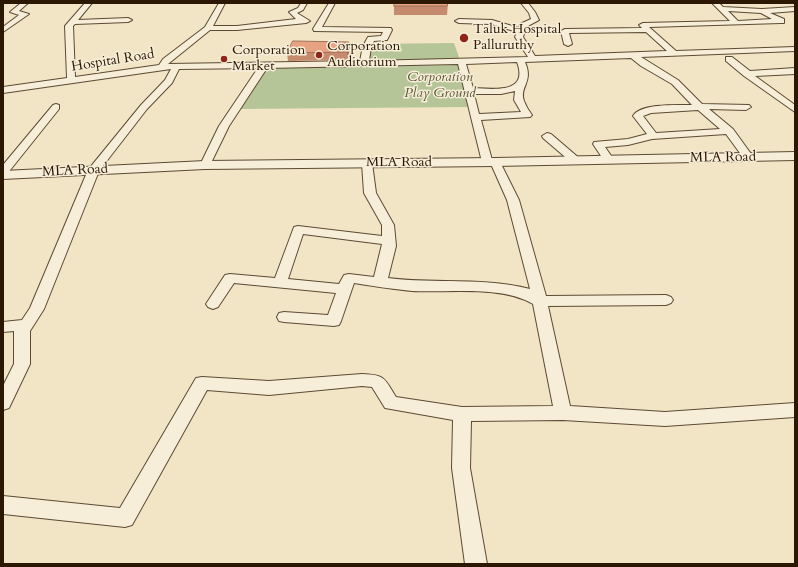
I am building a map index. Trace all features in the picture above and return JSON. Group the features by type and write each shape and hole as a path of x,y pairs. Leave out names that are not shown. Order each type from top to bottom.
{"street":[{"path":"3,30 25,14 13,12 25,3"},
{"path":"71,81 69,26 89,3 94,3"},
{"name":"Hospital Road","path":"3,90 162,67 166,61 208,28 222,3"},
{"path":"302,21 292,12 301,9 304,3"},
{"path":"332,3 317,29 388,30 384,38 371,39 367,46 364,63"},
{"path":"524,3 532,12 535,20 523,26 518,37 532,59"},
{"path":"715,3 736,23"},
{"path":"722,9 762,11 795,9"},
{"path":"673,53 643,25 781,21 762,11"},
{"path":"73,22 128,20"},
{"path":"208,28 237,28 322,20"},
{"path":"459,21 492,22 521,31"},
{"path":"568,44 565,31 648,30"},
{"path":"782,49 795,58"},
{"path":"162,67 532,59 795,49"},
{"path":"633,55 644,64 675,82 701,108 729,131 740,148 749,158"},
{"path":"469,91 501,91 520,87 525,82 526,70 520,59"},
{"path":"729,59 795,109"},
{"path":"461,61 474,117 491,162 513,200 540,301 563,413"},
{"path":"205,165 224,126 264,65"},
{"path":"3,403 22,364 22,331 37,309 94,170 144,107 170,80 176,67"},
{"path":"748,74 795,71"},
{"path":"474,117 527,115 519,100 520,87"},
{"path":"653,136 638,116 639,114 649,110 716,106 746,107"},
{"path":"3,172 56,107"},
{"path":"609,160 598,144 628,142 653,136 729,131"},
{"path":"547,136 575,160"},
{"name":"MLA Road","path":"3,175 205,165 491,162 795,156"},
{"path":"367,163 370,193 388,225 389,241 380,281"},
{"path":"280,283 298,230 389,241"},
{"path":"213,304 230,278 344,289"},
{"path":"284,317 334,321 349,278 412,286 480,287 526,293 540,301 666,300"},
{"path":"3,327 26,325"},
{"path":"3,505 125,518 202,383 269,388 362,380 377,381 391,403 462,414 563,413 665,419 795,410"},
{"path":"462,414 461,468 476,564"}],"green space":[{"path":"454,43 460,60 364,61 369,44"},
{"name":"Corporation Play Ground","path":"458,65 468,107 238,109 261,68"}],"building":[{"path":"395,3 448,3 447,6 394,6"},
{"path":"293,41 349,42 347,52 287,53"}],"place":[{"name":"Taluk Hospital Palluruthy","path":"464,38"},
{"name":"Corporation Auditorium","path":"319,55"},
{"name":"Corporation Market","path":"224,59"}]}
